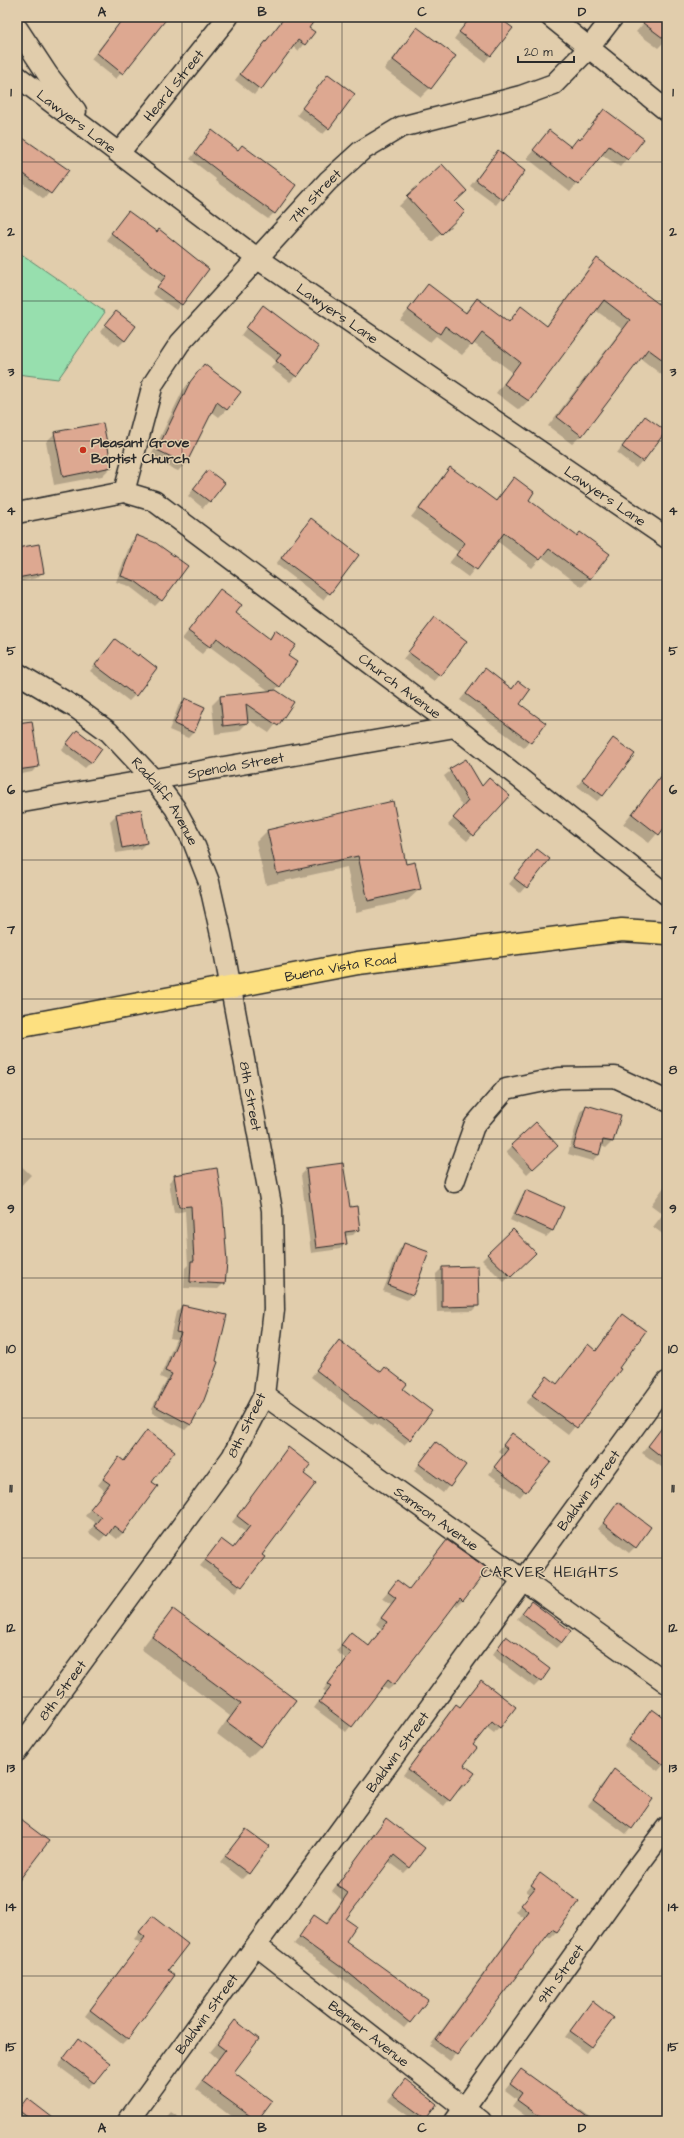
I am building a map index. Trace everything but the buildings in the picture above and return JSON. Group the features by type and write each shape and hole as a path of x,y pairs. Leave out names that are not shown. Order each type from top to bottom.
{"main road":[{"name":"Buena Vista Road","path":"17,1027 358,963 615,931 667,933"}],"street":[{"name":"Heard Street","path":"119,153 228,17"},
{"path":"551,17 667,111"},
{"name":"7th Street","path":"124,492 153,384 180,343 328,181 361,151 401,127 521,96 554,84 589,48 613,17"},
{"path":"17,28 48,75 92,132"},
{"name":"Lawyers Lane","path":"17,76 258,258 667,538"},
{"path":"17,514 124,492"},
{"name":"Church Avenue","path":"124,492 154,501 455,727 667,895"},
{"name":"Radcliff Avenue","path":"17,673 76,708 108,732 153,779 176,808 193,841 209,882 221,935 229,986"},
{"name":"Spenola Street","path":"17,802 455,727"},
{"name":"8th Street","path":"17,1751 232,1457 264,1395 274,1310 272,1210 229,986"},
{"path":"454,1182 474,1126 506,1089 559,1078 615,1077 667,1101"},
{"name":"Baldwin Street","path":"128,2121 667,1382"},
{"name":"Samson Avenue","path":"264,1395 524,1579 667,1683"},
{"name":"9th Street","path":"460,2115 631,1875 667,1827"},
{"name":"Benner Avenue","path":"257,1946 460,2115 481,2121"}],"green space":[{"path":"17,251 105,312 58,379 17,374"}],"place":[{"name":"Pleasant Grove Baptist Church","path":"83,450"}],"district":[{"name":"CARVER HEIGHTS","path":"550,1572"}]}
